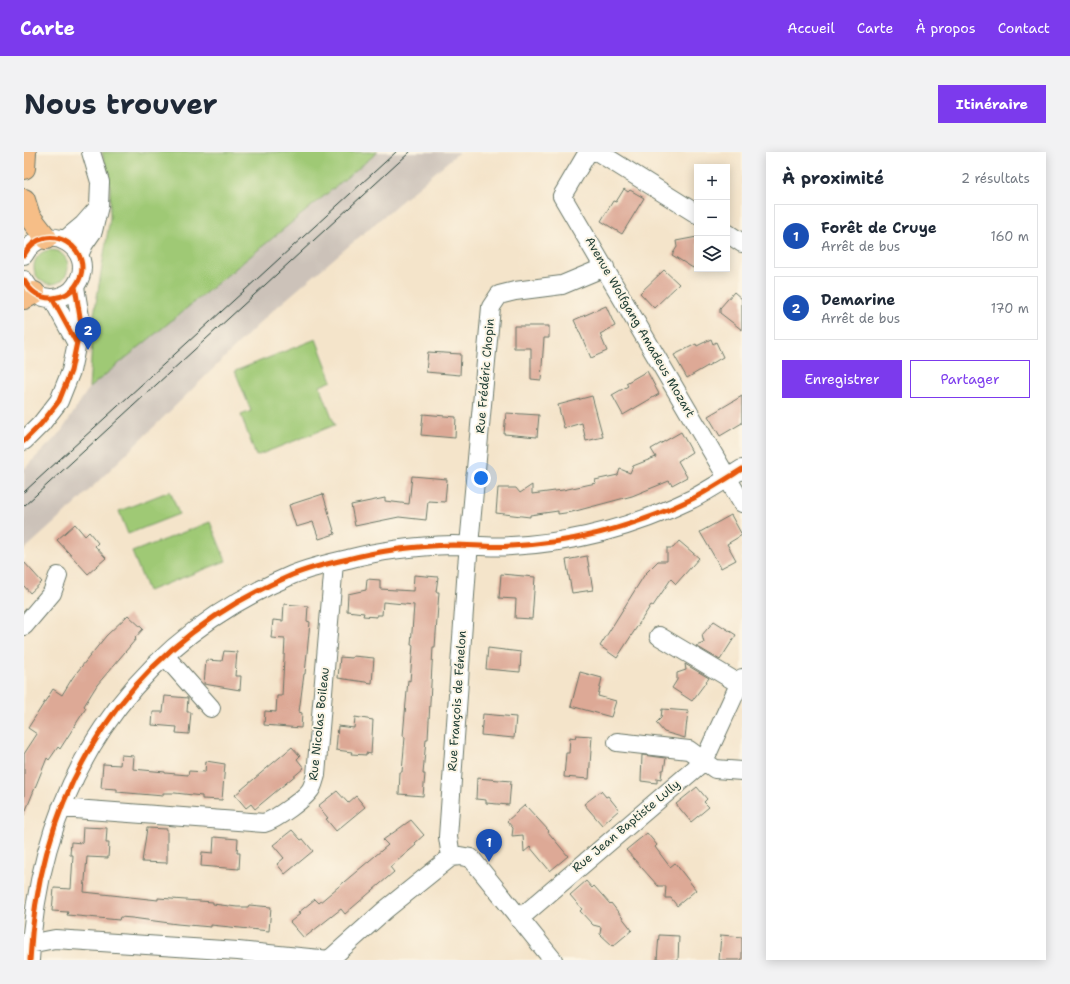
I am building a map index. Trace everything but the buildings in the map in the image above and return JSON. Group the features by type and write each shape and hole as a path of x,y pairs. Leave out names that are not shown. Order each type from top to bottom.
{"main road":[{"path":"24,168 25,152"},
{"path":"24,200 38,246"}],"street":[{"path":"79,255 84,244 93,231 98,209 100,182 91,152"},
{"name":"Avenue Wolfgang Amadeus Mozart","path":"588,152 562,196 735,474 742,503"},
{"path":"598,152 694,212"},
{"path":"38,246 83,225 98,209"},
{"path":"730,235 742,243"},
{"path":"33,292 61,297 75,287 82,272 79,255 73,246 38,246"},
{"name":"Rue Frédéric Chopin","path":"470,545 491,307 499,295 515,291 562,285 605,267"},
{"path":"24,441 41,424 59,401 71,371 80,323 75,287"},
{"path":"33,292 76,342"},
{"path":"29,950 44,859 61,808 92,743 118,707 151,669 192,632 245,598 294,574 348,559 421,546 510,546 604,532 643,519 692,499 735,474"},
{"name":"Rue François de Fénelon","path":"451,857 448,837 470,545"},
{"name":"Rue Nicolas Boileau","path":"61,808 264,823 271,821 295,804 312,788 316,774 334,563"},
{"path":"24,626 52,593 58,576"},
{"path":"659,636 740,681 704,761"},
{"path":"165,656 211,708"},
{"path":"617,742 688,750 715,769 742,771"},
{"name":"Rue Jean Baptiste Lully","path":"518,919 704,761"},
{"path":"29,950 55,939 238,956 330,960 385,910 451,857 460,856 471,858 518,919 553,960"}],"shaded area":[{"path":"378,152 459,152 270,313 75,504 24,550 24,469 61,432 89,388"}],"green space":[{"path":"102,152 378,152 89,388 94,315 110,218 110,187"},
{"path":"48,250 54,250 58,251 65,257 68,267 67,274 61,281 54,284 48,284 44,283 37,277 34,270 34,264 35,260 41,253"},
{"path":"316,339 332,381 320,386 335,425 256,456 241,415 251,411 235,371"},
{"path":"170,491 179,514 128,534 119,511"},
{"path":"210,522 226,561 148,591 132,552"}],"tram line":[{"path":"24,492 396,152"},
{"path":"24,506 410,152"}],"cycle path":[{"path":"24,255 33,244 44,238 56,238 67,242 76,250 81,260 82,272 72,290 63,296 53,298 36,294 29,288 24,280"},
{"path":"24,441 41,424 59,401 71,371 81,323 75,287"},
{"path":"52,298 76,342"},
{"path":"30,960 37,896 52,836 74,779 103,728 140,681 184,640 234,604 299,572 374,553 413,547 460,545 504,547 558,541 604,532 671,509 698,496 742,469"}],"place":[{"name":"Demarine","path":"88,350"},
{"name":"Forêt de Cruye","path":"489,862"}]}
